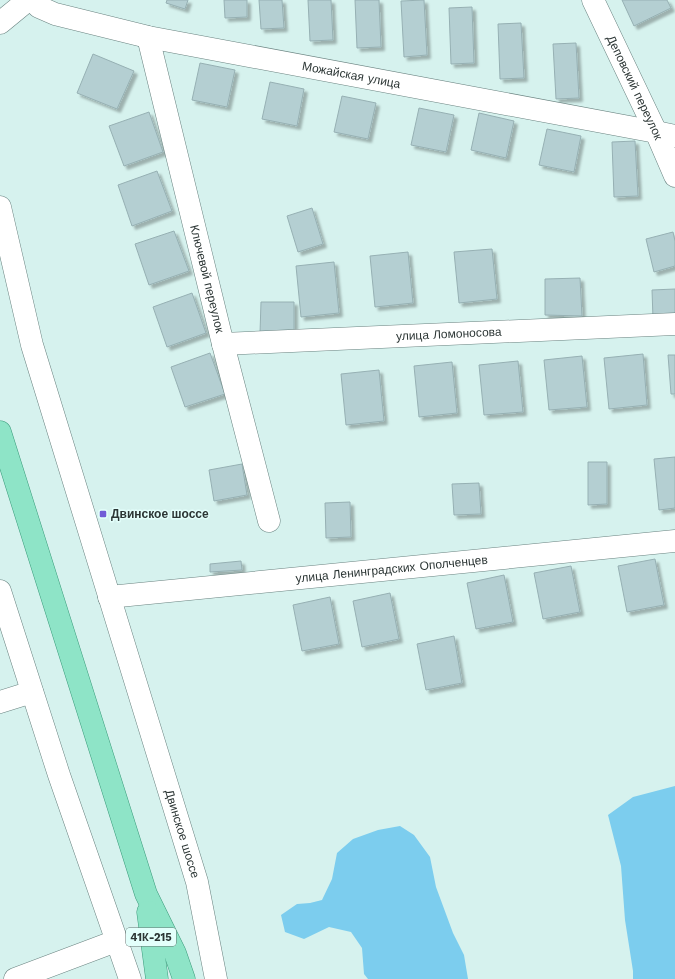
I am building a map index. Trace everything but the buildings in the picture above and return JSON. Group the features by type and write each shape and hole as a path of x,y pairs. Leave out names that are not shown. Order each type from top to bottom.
{"main road":[{"path":"0,432 146,894 175,953 184,979"},
{"name":"41К-215","path":"146,894 157,979"}],"street":[{"path":"0,23 28,0"},
{"name":"Можайская улица","path":"32,0 39,7 55,14 148,37 666,134"},
{"name":"Деповский переулок","path":"593,0 666,134 675,176"},
{"name":"Ключевой переулок","path":"148,37 223,344 269,521"},
{"name":"Двинское шоссе","path":"0,206 32,345 198,882 216,979"},
{"name":"улица Ломоносова","path":"223,344 675,324"},
{"name":"улица Ленинградских Ополченцев","path":"109,597 675,542"},
{"path":"0,591 32,692 130,979"},
{"path":"0,702 32,692"},
{"path":"15,979 116,941"}],"water":[{"path":"675,786 675,979 633,979 625,920 621,866 608,815 633,797"},
{"path":"400,826 414,835 430,857 436,887 453,933 464,955 468,979 368,979 364,974 362,948 351,932 329,927 304,939 285,932 281,915 297,904 322,900 332,879 337,853 353,839 378,830"}],"place":[{"name":"Двинское шоссе","path":"103,514"}]}
